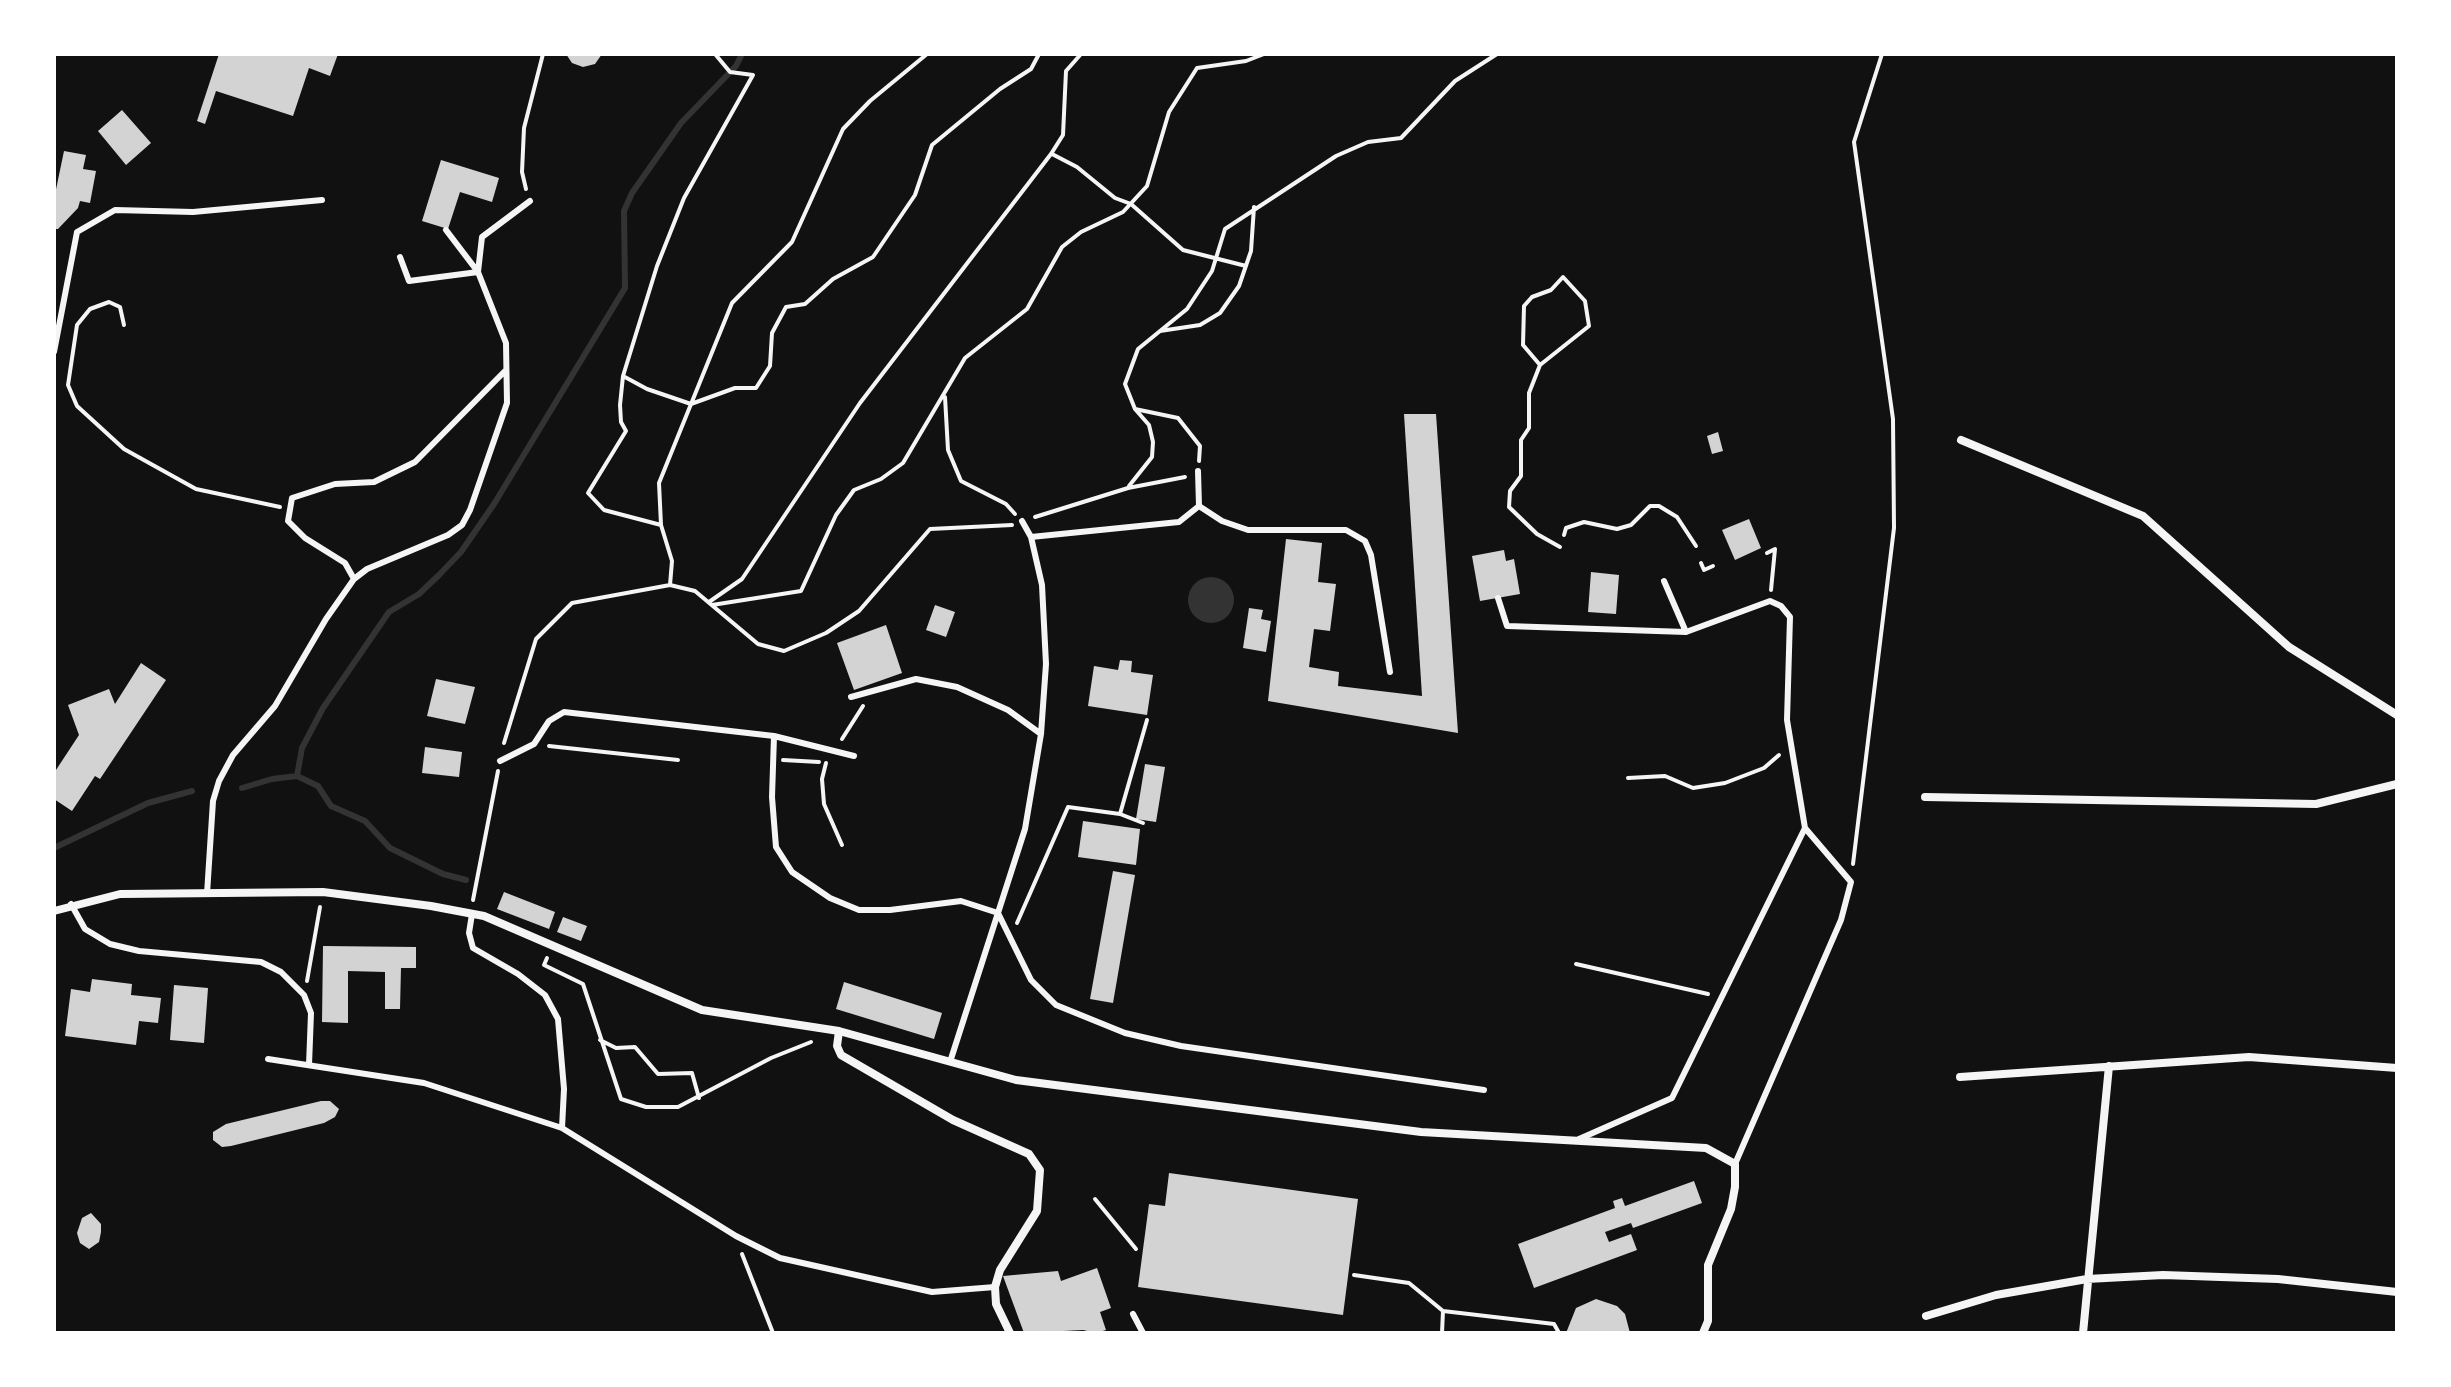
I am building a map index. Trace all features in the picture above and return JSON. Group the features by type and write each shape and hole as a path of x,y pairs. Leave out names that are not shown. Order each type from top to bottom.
{"street":[{"path":"1961,440 2143,516 2289,647 2397,715"},
{"path":"1925,797 2316,804 2397,784"},
{"path":"54,911 71,904 120,894 323,892 472,914 702,1010 839,1031 1016,1080 1421,1132 1706,1148 1735,1164 1731,1209 1708,1265 1708,1321 1703,1333"},
{"path":"839,1031 837,1046 841,1055 953,1120 1029,1154 1040,1170 1037,1211 1000,1270 995,1287 996,1304 1010,1333"},
{"path":"1960,1077 2249,1057 2397,1068"},
{"path":"2083,1333 2109,1066"},
{"path":"1926,1316 1996,1295 2087,1279 2163,1275 2278,1279 2397,1292"}],"lane":[{"path":"54,352 77,232 115,210 193,212 322,200"},
{"path":"478,272 482,237 530,201"},
{"path":"207,894 213,801 219,781 233,755 275,706 354,579 367,569 448,535 462,525 488,465 507,403 507,369 499,318 478,272 446,230"},
{"path":"400,257 409,281 478,272"},
{"path":"354,579 345,563 305,538 288,521 292,498 335,484 374,482 415,462 507,369"},
{"path":"1198,471 1199,506"},
{"path":"1031,537 1179,522 1199,506"},
{"path":"1199,506 1222,521 1248,530 1346,530 1365,541 1371,555 1390,672"},
{"path":"950,1062 1025,829 1041,734 1046,664 1042,585 1031,537 1022,521"},
{"path":"1664,581 1686,632"},
{"path":"1498,598 1507,626 1686,632 1770,601 1781,606 1790,617 1787,720 1805,828 1851,882 1841,920 1735,1164"},
{"path":"851,697 916,679 957,687 1008,710 1041,734"},
{"path":"500,761 534,744 549,721 564,712 774,736 854,756"},
{"path":"774,736 776,847 792,872 817,889 859,910 890,910 961,901 998,913 1031,980 1056,1005 1125,1033 1181,1046 1484,1090"},
{"path":"1579,1139 1672,1098 1805,828"},
{"path":"71,904 85,929 110,944 139,951 261,962 281,972 304,995 311,1013 309,1065"},
{"path":"472,914 469,933 473,948 518,974 545,995 558,1019 564,1089 562,1128"},
{"path":"268,1059 424,1083 562,1128 736,1236 780,1258 932,1292 995,1287"},
{"path":"1133,1314 1143,1333"}],"path":[{"path":"530,201 522,172 524,128 543,54"},
{"path":"661,525 604,510 588,493 626,431 621,422 620,405 623,376 657,266 684,198 753,75 730,72 715,54"},
{"path":"670,585 672,561 661,525 659,483 732,303 792,242 843,129 870,101 927,54"},
{"path":"623,376 647,389 691,404 735,388 756,388 770,366 772,333 786,307 805,304 833,279 873,257 915,195 932,145 1000,89 1031,69 1039,54"},
{"path":"711,603 742,579 860,403 1051,154 1063,135 1066,71 1081,54"},
{"path":"711,603 774,598 801,591 836,515 854,490 881,479 903,463 945,397 965,358 1027,309 1062,247 1081,232 1123,212 1147,186 1169,112 1197,68 1246,61 1264,54"},
{"path":"1128,488 1152,457 1149,425 1135,409 1125,384 1138,349 1187,309 1212,271 1225,229 1254,207 1294,186 1336,156 1368,142 1401,138 1455,81 1497,54"},
{"path":"1851,882 1894,528 1893,419 1854,142 1882,54"},
{"path":"1051,154 1077,167 1115,198 1131,204 1183,250 1214,261 1246,266"},
{"path":"1160,331 1200,325 1220,313 1239,286 1251,251 1254,207"},
{"path":"1540,365 1523,345 1524,306 1532,297 1551,290 1563,277 1585,301 1589,326 1540,365 1529,393 1529,428 1521,440 1521,476 1510,491 1509,507 1537,534 1560,547"},
{"path":"124,325 120,307 109,302 90,309 77,325 68,385 77,406 124,449 196,489 290,510"},
{"path":"945,397 948,450 961,481 1006,504 1022,521"},
{"path":"695,591 758,644 784,651 826,633 859,611 930,529 1009,525 1128,488 1182,479 1198,471 1200,446 1178,418 1135,409"},
{"path":"1564,535 1566,528 1584,522 1617,529 1631,525 1650,506 1659,506 1677,517 1696,546"},
{"path":"1767,553 1775,549 1770,601"},
{"path":"1701,563 1704,570 1713,566"},
{"path":"840,744 877,688"},
{"path":"1120,814 1147,720"},
{"path":"534,744 678,760"},
{"path":"1628,778 1665,776 1693,788 1725,783 1764,768 1791,745"},
{"path":"773,759 835,764"},
{"path":"826,763 822,779 824,804 842,845"},
{"path":"1010,938 1068,807 1120,814 1143,823"},
{"path":"304,995 323,892"},
{"path":"552,946 544,965 583,984 621,1099 646,1107 678,1107 771,1058 812,1041"},
{"path":"1576,964 1722,997"},
{"path":"600,1040 616,1048 635,1047 658,1074 692,1073 699,1098"},
{"path":"1095,1199 1136,1249"},
{"path":"736,1236 773,1333"},
{"path":"1354,1275 1409,1283 1443,1311 1554,1324 1559,1333"},
{"path":"1442,1333 1443,1311"}],"shaded area":[{"path":"1211,577 1228,583 1234,600 1228,617 1211,623 1194,617 1188,600 1194,583"}],"building":[{"path":"219,54 338,54 330,76 309,68 293,116 216,91 205,124 197,121"},
{"path":"566,54 602,54 595,64 583,67 572,63"},
{"path":"122,110 151,143 126,165 98,131"},
{"path":"64,151 86,155 83,169 96,171 90,203 80,201 78,208 58,229 54,229 54,199"},
{"path":"441,160 499,178 492,202 460,192 448,229 422,221"},
{"path":"1404,414 1436,414 1458,733 1268,701 1286,539 1322,543 1318,582 1336,584 1330,631 1314,629 1309,667 1339,672 1338,686 1422,696"},
{"path":"1718,432 1723,451 1712,454 1707,436"},
{"path":"1749,519 1761,548 1735,560 1722,530"},
{"path":"1504,550 1506,561 1514,559 1520,594 1480,601 1472,556"},
{"path":"1591,572 1619,575 1616,614 1588,612"},
{"path":"935,605 955,612 946,637 926,630"},
{"path":"1249,608 1263,610 1261,619 1271,621 1266,652 1243,648"},
{"path":"886,625 902,673 854,690 837,643"},
{"path":"1120,660 1132,661 1131,672 1153,675 1147,715 1088,706 1094,666 1118,670"},
{"path":"141,663 166,680 100,779 95,776 72,811 54,799 54,773 79,735 68,705 109,689 115,704"},
{"path":"436,679 475,687 465,724 427,716"},
{"path":"425,747 462,752 459,777 422,773"},
{"path":"1145,764 1165,767 1156,822 1136,819"},
{"path":"1083,821 1140,829 1136,865 1078,857"},
{"path":"1113,871 1135,875 1113,1003 1090,999"},
{"path":"504,892 555,912 549,929 497,909"},
{"path":"563,917 587,926 581,941 557,932"},
{"path":"323,946 416,947 416,968 401,968 400,1009 385,1009 385,972 348,971 348,1023 322,1022"},
{"path":"92,979 132,984 131,995 161,998 158,1023 139,1021 136,1045 65,1036 71,989 90,992"},
{"path":"844,982 942,1013 934,1039 836,1009"},
{"path":"174,985 208,988 204,1043 170,1040"},
{"path":"330,1101 339,1109 335,1117 324,1123 231,1146 222,1147 213,1140 213,1132 226,1124"},
{"path":"1169,1173 1358,1199 1343,1315 1138,1287 1149,1204 1165,1206"},
{"path":"1694,1181 1702,1203 1633,1228 1631,1223 1605,1232 1609,1242 1631,1234 1637,1250 1534,1288 1518,1244 1615,1208 1613,1201 1622,1198 1625,1206"},
{"path":"91,1213 101,1224 101,1232 99,1242 89,1249 80,1243 77,1233 82,1218"},
{"path":"1097,1268 1111,1308 1100,1312 1106,1330 1096,1333 1083,1330 1024,1333 1003,1276 1058,1271 1061,1281"},
{"path":"1596,1299 1617,1306 1625,1314 1630,1333 1566,1333 1576,1308"}],"waterway":[{"path":"297,776 302,748 323,708 389,612 419,594 439,575 461,552 494,504 625,288 624,211 632,193 681,123 736,66 742,54"},
{"path":"242,788 297,776 318,786 331,806 365,821 390,848 443,874 466,880"},
{"path":"54,848 148,803 192,791"}]}
